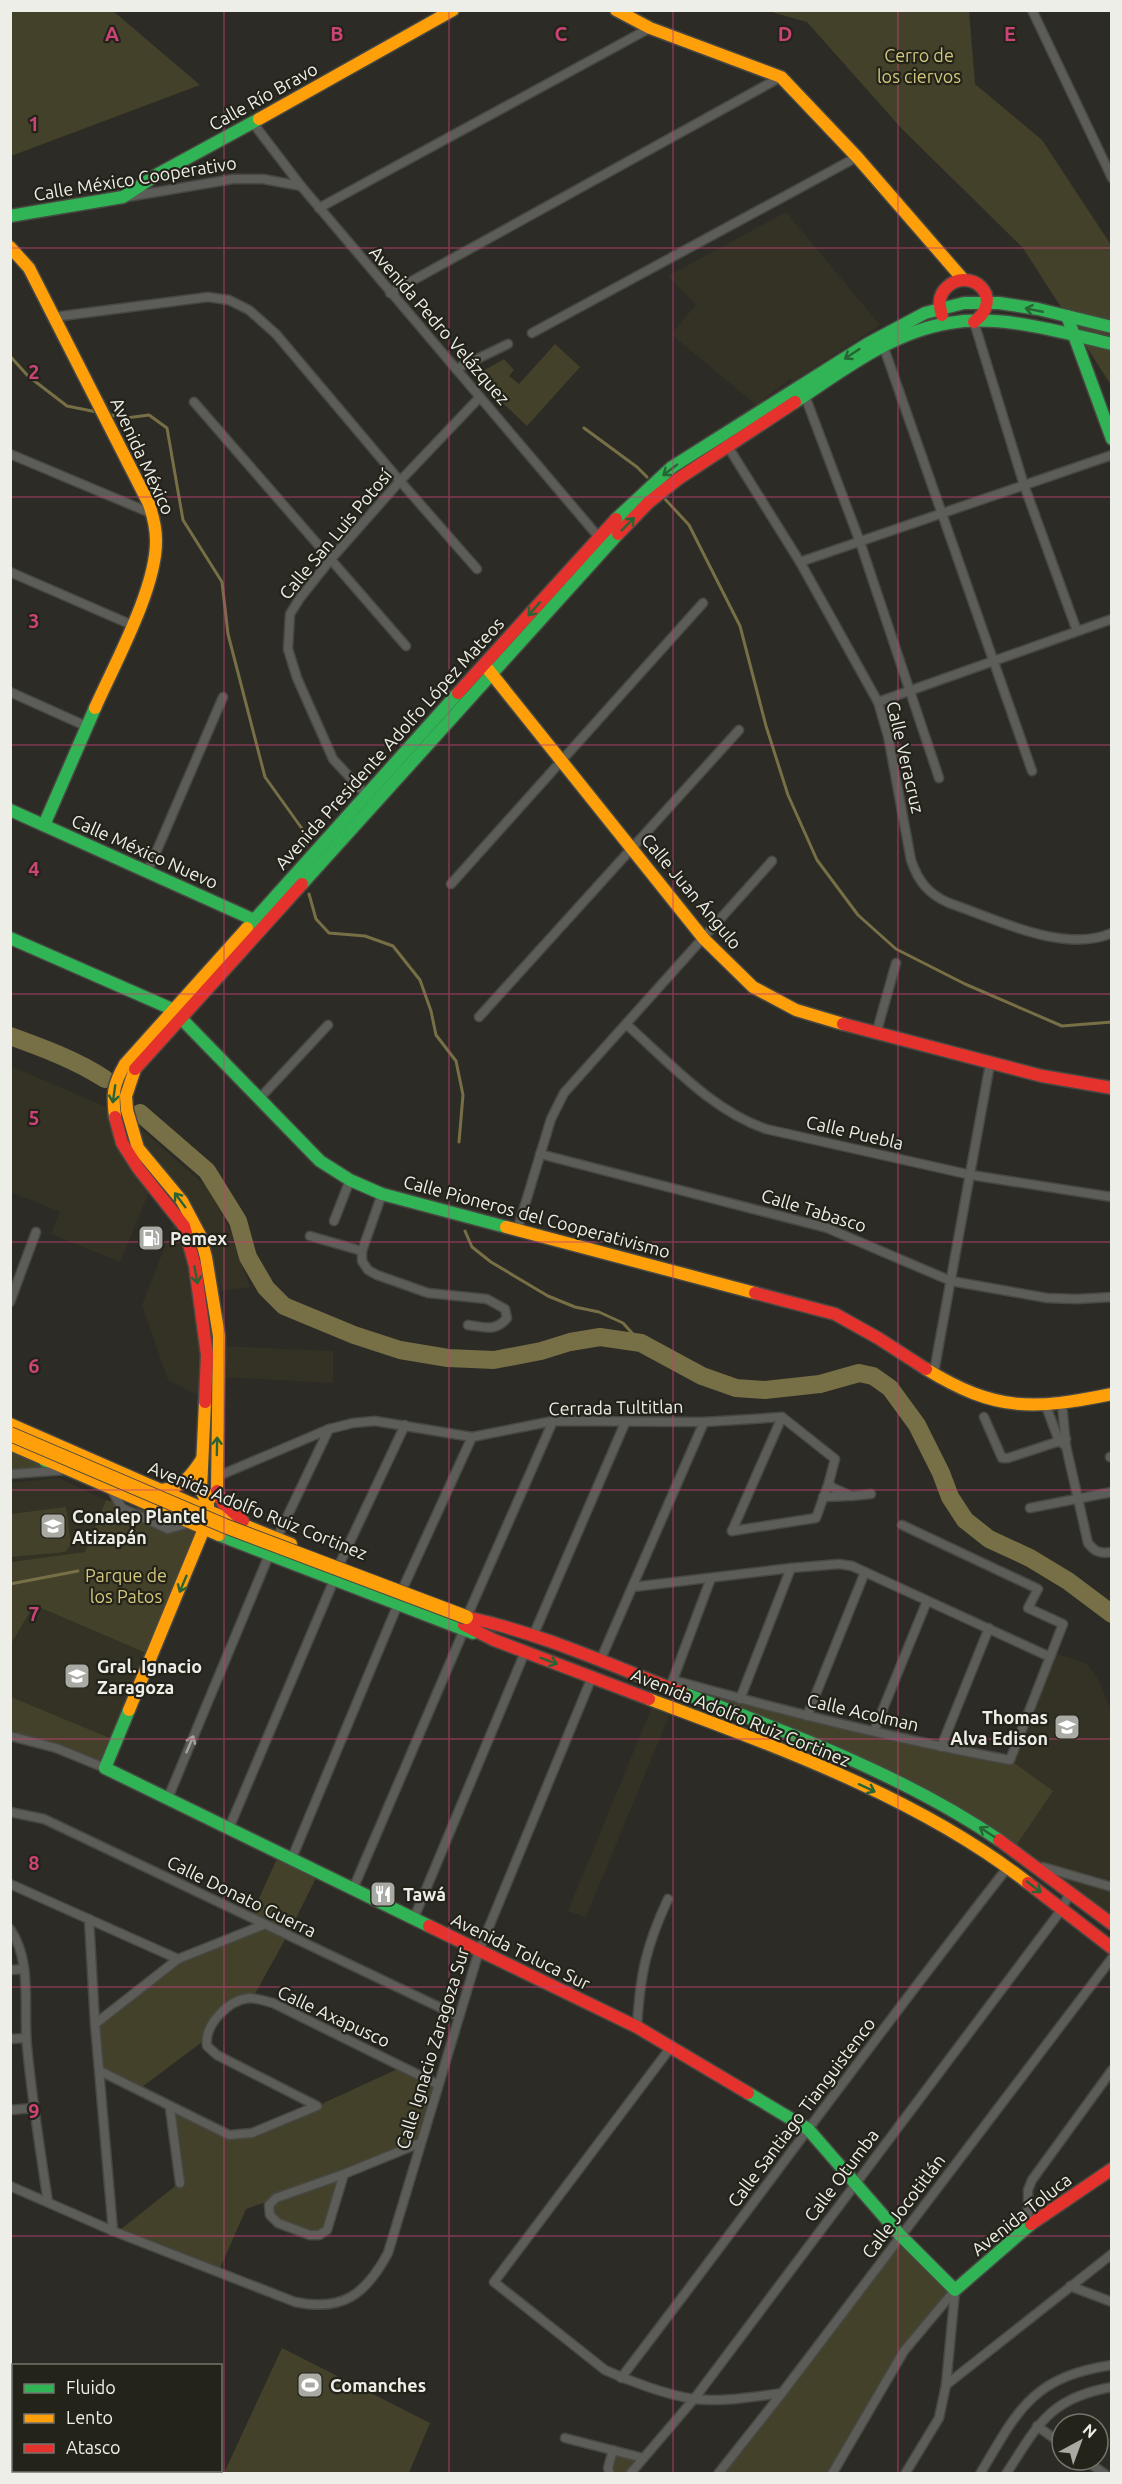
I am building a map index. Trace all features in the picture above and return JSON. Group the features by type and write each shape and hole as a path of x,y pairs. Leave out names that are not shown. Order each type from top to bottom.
{"main road":[{"name":"Calle Río Bravo","path":"123,197 158,174 453,10"},
{"path":"616,10 650,28 781,77 857,157 962,278 974,281 984,289 988,302 983,317 974,322"},
{"name":"Calle México Cooperativo","path":"10,216 123,197"},
{"name":"Avenida México","path":"10,247 29,268 107,420 153,514 157,528 156,561 132,626 44,825"},
{"path":"948,323 939,308 940,294 949,283 962,278"},
{"name":"Avenida Presidente Adolfo López Mateos","path":"725,441 878,337 939,308 966,302 988,302 1067,316 1112,327"},
{"path":"1067,316 1112,439"},
{"name":"Avenida Presidente Adolfo López Mateos","path":"211,1498 201,1490 206,1334 189,1240 177,1216 127,1153 116,1122 112,1095 117,1078 125,1064 260,922 660,478 805,396 884,348 919,331 948,323 974,322 1022,326 1112,344"},
{"name":"Calle Juan Ángulo","path":"488,669 704,939 753,987 796,1010 876,1034 1042,1077 1112,1088"},
{"name":"Calle México Nuevo","path":"10,810 260,922"},
{"name":"Calle Pioneros del Cooperativismo","path":"10,938 176,1012 320,1161 350,1180 382,1194 835,1314 876,1334 961,1389 985,1399 1010,1404 1046,1406 1112,1394"},
{"name":"Avenida Presidente Adolfo López Mateos","path":"105,1768 206,1530 211,1498 219,1336 206,1257 200,1235 182,1201 138,1148 127,1110 126,1096 134,1070 176,1012"},
{"name":"Avenida Adolfo Ruiz Cortinez","path":"10,1424 159,1490 211,1498 256,1530 403,1588 466,1621 494,1641 781,1749 929,1818 1008,1867 1112,1948"},
{"name":"Avenida Adolfo Ruiz Cortinez","path":"10,1434 225,1526 466,1621"},
{"name":"Avenida Adolfo Ruiz Cortinez","path":"10,1442 225,1533 466,1621"},
{"name":"Avenida Adolfo Ruiz Cortinez","path":"10,1442 45,1461 206,1530 398,1604 466,1621 494,1623 672,1684 788,1732 938,1802 1036,1865 1112,1924"},
{"path":"159,1490 184,1484 202,1458"},
{"path":"45,1461 82,1467 187,1512 211,1498 224,1503 233,1514 256,1530"},
{"path":"366,1592 373,1576"},
{"name":"Avenida Toluca Sur","path":"105,1768 637,2027 808,2129 901,2236 955,2290"},
{"path":"929,1818 938,1802"},
{"name":"Avenida Toluca","path":"955,2290 1028,2226 1112,2169"}],"street":[{"path":"1032,10 1112,178"},
{"path":"319,208 650,28"},
{"path":"390,293 781,77"},
{"name":"Avenida Pedro Velázquez","path":"253,123 319,208 602,541"},
{"path":"532,333 857,157"},
{"name":"Calle México Cooperativo","path":"123,197 233,179 263,179 301,186"},
{"path":"54,316 208,297 229,300 249,310 276,333 400,481 477,568"},
{"path":"974,322 1024,485 1077,631"},
{"path":"456,369 508,344"},
{"path":"884,348 1032,771"},
{"path":"805,396 860,542 939,778"},
{"name":"Calle San Luis Potosí","path":"371,799 333,759 297,678 288,649 290,614 331,559 400,481 480,397"},
{"path":"194,402 406,646"},
{"name":"Calle Veracruz","path":"725,441 800,562 878,702 888,736 916,876 926,888 949,903 1053,938 1085,941 1112,933"},
{"path":"10,454 153,514"},
{"path":"800,562 1112,455"},
{"path":"10,572 132,626"},
{"path":"451,884 703,603"},
{"path":"878,702 1112,619"},
{"path":"10,692 88,726"},
{"path":"148,871 223,697"},
{"path":"478,1017 739,730"},
{"path":"517,1231 551,1119 564,1093 772,861"},
{"path":"876,1034 896,963"},
{"name":"Calle Puebla","path":"626,1024 720,1107 742,1121 766,1129 971,1175 1112,1197"},
{"path":"259,1099 328,1025"},
{"path":"934,1372 990,1064"},
{"name":"Calle Tabasco","path":"540,1154 827,1228 951,1281 1047,1298 1112,1297"},
{"path":"334,1221 350,1180"},
{"path":"382,1194 362,1251 362,1261 368,1270 377,1275 428,1293 487,1299 505,1310 507,1318 502,1325 492,1329 468,1324"},
{"path":"10,1302 36,1232"},
{"path":"310,1236 362,1251"},
{"path":"1062,1404 1064,1442 1088,1544 1094,1551 1103,1554 1112,1552"},
{"path":"1046,1406 1064,1442"},
{"path":"782,1417 835,1459 816,1518 732,1531 782,1417"},
{"name":"Cerrada Tultitlan","path":"211,1498 329,1429 352,1423 375,1421 472,1437 553,1421 704,1422 782,1417"},
{"path":"984,1417 1002,1458 1064,1442"},
{"path":"353,1889 553,1421"},
{"path":"600,1661 704,1422"},
{"path":"533,1636 625,1423"},
{"path":"340,1563 405,1425"},
{"path":"276,1538 329,1429"},
{"path":"403,1588 472,1437"},
{"path":"10,1474 67,1470"},
{"path":"829,1482 831,1487 851,1496"},
{"path":"1030,1508 1112,1492"},
{"path":"823,1497 871,1494"},
{"path":"633,1587 790,1568 839,1564 852,1566 1050,1657 1062,1624 1029,1608 1038,1589 903,1525"},
{"path":"168,1797 269,1555"},
{"path":"740,1699 790,1568"},
{"path":"807,1716 865,1572"},
{"path":"672,1684 711,1578"},
{"path":"230,1828 334,1580"},
{"path":"874,1731 927,1601"},
{"path":"292,1858 398,1604"},
{"path":"941,1747 989,1628"},
{"path":"414,1918 525,1652"},
{"name":"Calle Acolman","path":"672,1684 941,1747 1010,1760 1050,1657"},
{"name":"Calle Ignacio Zaragoza Sur","path":"113,2231 295,2302 317,2307 337,2303 360,2292 375,2277 388,2253 437,2084 479,1951 592,1677"},
{"name":"Avenida Toluca Sur","path":"10,1736 56,1748 105,1768"},
{"name":"Calle Donato Guerra","path":"10,1812 44,1819 458,2016"},
{"path":"1036,1865 1112,1887"},
{"name":"Calle Santiago Tianguistenco","path":"621,2378 758,2200 808,2129 931,1965 1008,1867"},
{"path":"10,1884 178,1959"},
{"name":"Calle Otumba","path":"630,2474 694,2399 1062,1909 1070,1892"},
{"path":"637,2027 643,1963 654,1929 668,1899"},
{"path":"10,2186 113,2231 95,2024 89,1919"},
{"path":"95,2024 178,1959 263,1925"},
{"path":"10,1929 17,1939 24,1969 26,2038 33,2108 48,2202"},
{"name":"Calle Jocotitlán","path":"718,2474 783,2393 1112,1958"},
{"path":"10,1970 24,1969"},
{"name":"Calle Axapusco","path":"100,2071 170,2108 229,2135 252,2133 317,2106 217,2055 207,2046 207,2033 216,2019 237,2002 248,1998 273,2003 437,2084"},
{"path":"10,2039 26,2038"},
{"path":"671,2047 494,2282 605,2370 621,2378 694,2399 740,2398 783,2393"},
{"path":"1028,2226 1028,2190 1032,2180 1112,2070"},
{"path":"10,2110 33,2108"},
{"path":"170,2108 180,2183"},
{"path":"344,2174 327,2230 319,2235 310,2235 278,2223 270,2215 269,2205 276,2198 344,2174 420,2143"},
{"path":"946,2385 1112,2254"},
{"path":"1070,2286 1112,2302"},
{"path":"905,2474 939,2418 946,2385 955,2290"},
{"path":"832,2474 904,2351 955,2290"},
{"path":"980,2474 1009,2426 1028,2401 1050,2383 1072,2373 1112,2365"},
{"path":"1006,2474 1036,2426 1052,2410 1082,2393 1110,2389"},
{"path":"1036,2426 1050,2436"},
{"path":"565,2438 643,2458"},
{"path":"610,2474 608,2468 613,2450"}],"shaded area":[{"path":"786,212 880,325 793,381 790,379 756,405 671,334 696,305 668,276"},
{"path":"13,1067 114,1110 116,1122 152,1185 120,1262 51,1234 60,1212 11,1192 10,1074"},
{"path":"129,1119 208,1188 230,1230 250,1287 212,1292 200,1235 145,1158"},
{"path":"177,1216 195,1266 205,1399 168,1380 142,1305"},
{"path":"219,1346 333,1351 333,1383 219,1377"},
{"name":"Conalep Plantel Atizapán","path":"59,1478 106,1500 85,1552 11,1562 10,1483"},
{"name":"Gral. Ignacio Zaragoza","path":"34,1605 153,1656 117,1741 11,1697 11,1644"},
{"path":"1052,1652 1087,1664 1098,1679 1111,1711 1111,1924 1013,1850 1010,1760"},
{"path":"654,1702 672,1709 586,1917 568,1911"}],"green space":[{"path":"11,10 113,11 200,85 11,156"},
{"name":"Cerro de los ciervos","path":"768,11 969,11 975,84 1042,140 1111,245 1111,385 1023,248 902,129 807,22"},
{"path":"555,344 580,367 527,426 474,376 504,359 514,370 509,376 519,384"},
{"path":"11,1444 67,1470 11,1474"},
{"name":"Parque de los Patos","path":"106,1500 177,1518 205,1530 153,1656 34,1605 11,1644 11,1562 85,1552"},
{"path":"66,1507 71,1545 65,1552 11,1557 11,1514"},
{"path":"673,1680 1010,1760 1053,1791 1013,1850 987,1832"},
{"path":"11,1697 117,1741 105,1768 11,1736"},
{"path":"280,1852 319,1872 252,1999 226,2009 206,2039 138,2090 100,2071 95,2024 178,1959 262,1925 250,1918"},
{"path":"402,2067 437,2084 420,2143 344,2174 327,2230 310,2235 270,2215 274,2199 246,2209 218,2273 115,2234 179,2183 170,2108 241,2135 317,2106"},
{"path":"901,2236 955,2290 904,2351 832,2473 718,2474"},
{"name":"Comanches","path":"282,2348 430,2423 409,2473 224,2473"},
{"path":"613,2450 643,2458 630,2473 610,2473"}],"waterway":[{"path":"10,356 28,376 67,406 97,412"},
{"path":"106,414 126,418 149,415 167,428 183,520 222,582 228,634 265,777 303,830 306,847"},
{"path":"584,428 647,477"},
{"path":"665,499 689,525 740,626 766,726 788,795 817,860 858,915 896,949 965,984 1062,1026 1112,1022"},
{"path":"309,894 316,919 329,933 365,936 393,946 420,980 431,1011 436,1035 456,1061 463,1095 459,1142"},
{"path":"10,1036 71,1060 105,1079"},
{"path":"140,1113 207,1171 238,1221 248,1257 266,1288 284,1306 354,1335 400,1350 448,1358 494,1360 600,1337 641,1343 702,1376 736,1388 765,1390 820,1384 859,1373 873,1376 890,1388 917,1425 941,1473 950,1497 965,1520 989,1539 1030,1558 1068,1581 1112,1614"},
{"path":"465,1231 472,1247 491,1262 548,1296 575,1307 599,1312 623,1323 641,1343"},
{"path":"10,1584 78,1571"}],"traffic: fast":[{"path":"10,216 123,197 158,174 259,119"},
{"path":"616,519 672,467 867,344 925,313 964,303 999,303 1038,309 1112,327"},
{"path":"1067,316 1112,439"},
{"path":"795,402 868,354 908,335 949,323 969,321 1011,323 1112,344"},
{"path":"302,884 618,534"},
{"path":"247,928 458,693"},
{"path":"44,825 95,708"},
{"path":"10,810 261,923"},
{"path":"10,938 172,1009 320,1161 350,1180 382,1194 506,1227"},
{"path":"45,1461 72,1464"},
{"path":"219,1535 473,1633"},
{"path":"683,1693 846,1757 925,1796 999,1840"},
{"path":"129,1710 105,1768 429,1926"},
{"path":"748,2093 808,2129 901,2236 955,2290 1031,2224"}],"traffic: slow":[{"path":"259,119 453,10"},
{"path":"616,10 650,28 781,77 857,157 962,278"},
{"path":"10,247 29,268 149,504 155,526 156,540 150,580 133,625 95,708"},
{"path":"487,668 704,939 753,987 796,1010 843,1024"},
{"path":"115,1117 114,1090 125,1064 247,928"},
{"path":"135,1069 126,1096 127,1110 138,1148 182,1201 200,1235 206,1257 219,1336 217,1491 203,1506 185,1511"},
{"path":"506,1227 755,1293"},
{"path":"926,1369 974,1393 1016,1404 1060,1403 1112,1394"},
{"path":"129,1710 208,1519 208,1505 201,1490 205,1402"},
{"path":"10,1424 211,1512 291,1544"},
{"path":"10,1434 225,1526 466,1617"},
{"path":"10,1444 219,1535"},
{"path":"161,1490 180,1484 194,1471 202,1459"},
{"path":"649,1699 797,1756 894,1800 941,1825 1028,1883"}],"traffic: jam":[{"path":"942,315 940,301 943,291 955,282 965,280 974,282 986,294 987,303 974,322"},
{"path":"618,534 649,502 678,479 795,402"},
{"path":"458,693 616,519"},
{"path":"135,1069 302,884"},
{"path":"843,1024 1042,1076 1112,1088"},
{"path":"115,1117 122,1143 138,1168 184,1226 195,1266 207,1355 205,1402"},
{"path":"755,1293 835,1314 926,1369"},
{"path":"217,1491 223,1503 243,1521"},
{"path":"466,1617 549,1641 683,1693"},
{"path":"464,1625 494,1640 649,1699"},
{"path":"999,1840 1112,1924"},
{"path":"1028,1883 1112,1948"},
{"path":"429,1926 637,2027 748,2093"},
{"path":"1031,2224 1112,2169"}],"place":[{"name":"Pemex","path":"151,1238"},
{"name":"Conalep Plantel Atizapán","path":"53,1526"},
{"name":"Gral. Ignacio Zaragoza","path":"77,1676"},
{"name":"Thomas Alva Edison","path":"1067,1727"},
{"name":"Tawá","path":"383,1894"},
{"name":"Comanches","path":"310,2385"}]}
